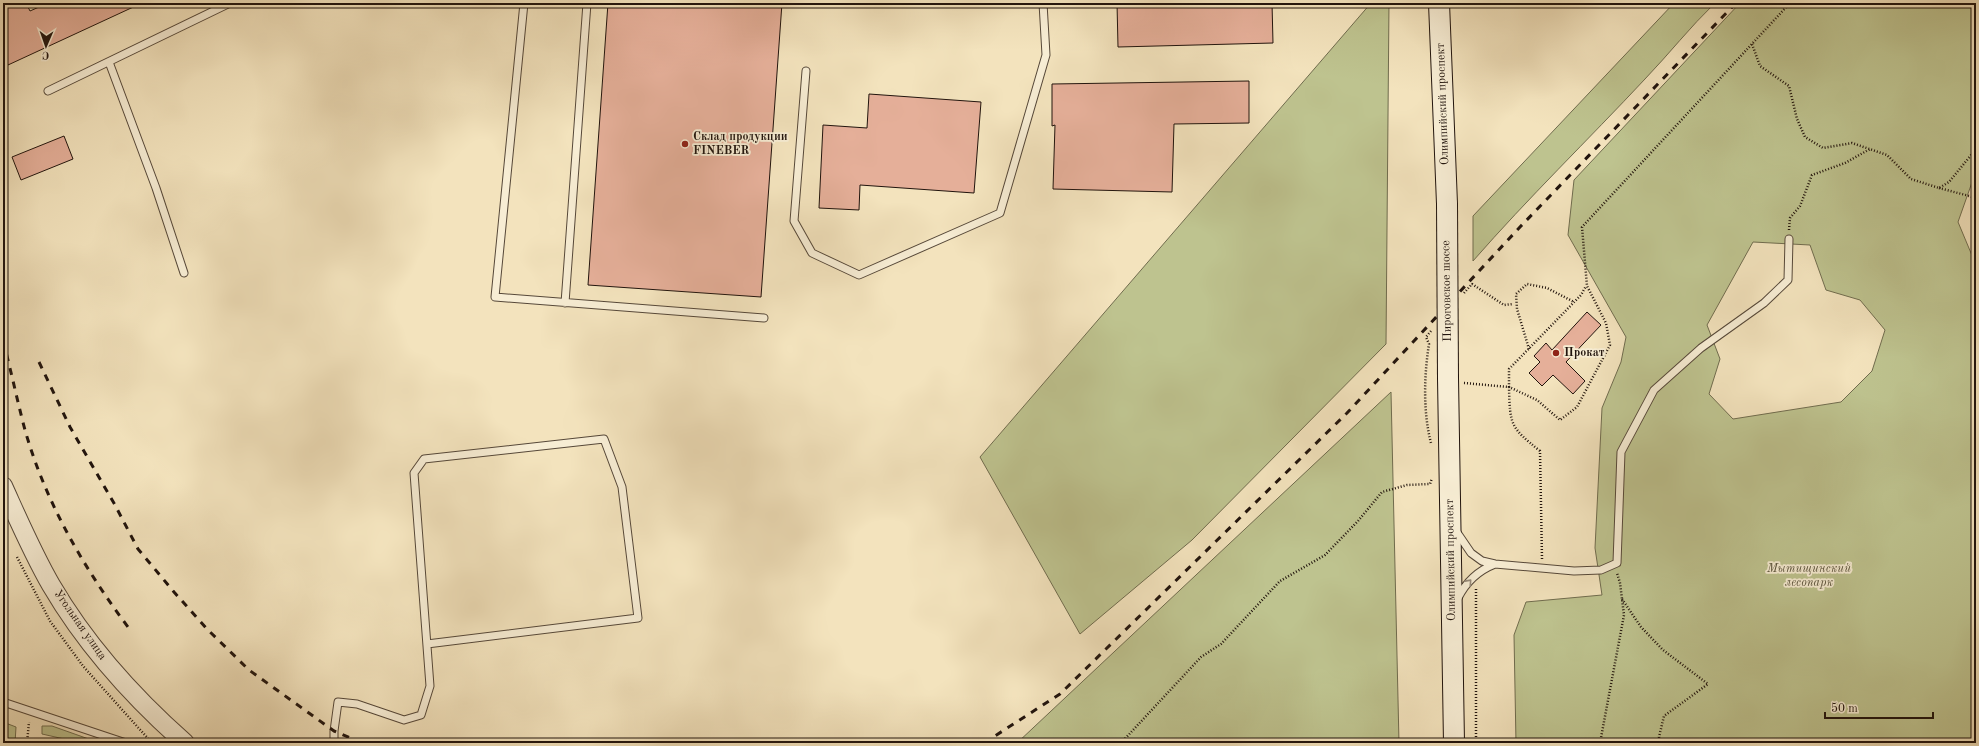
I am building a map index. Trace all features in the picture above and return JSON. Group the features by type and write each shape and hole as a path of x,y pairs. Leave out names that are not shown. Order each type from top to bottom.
{"main road":[{"name":"Олимпийский проспект","path":"1439,3 1446,204"},
{"name":"Пироговское шоссе","path":"1446,204 1455,376"},
{"name":"Олимпийский проспект","path":"1454,743 1451,522 1455,376"}],"street":[{"name":"Угольная улица","path":"3,486 51,585 82,632 122,682 185,743"}],"lane":[{"path":"48,91 230,3"},
{"path":"524,3 495,297 764,318"},
{"path":"565,302 587,3"},
{"path":"806,72 794,221 812,253 859,275 1000,213 1046,55 1043,3"},
{"path":"109,62 156,188 184,273"},
{"path":"1451,522 1471,553 1482,561 1495,564 1574,571 1602,570 1617,563 1621,452 1654,390 1701,348 1764,303 1788,280 1789,238"},
{"path":"334,743 338,702 357,704 404,720 421,715 430,686 414,473 424,459 604,439 622,488 638,618 427,644"},
{"path":"1452,609 1462,590 1470,580 1483,569 1495,564"},
{"path":"3,702 126,743"}],"path":[{"path":"1455,376 1463,383 1509,387 1537,400 1560,420 1577,407 1610,345 1606,322 1587,286 1582,227 1790,3"},
{"path":"1752,44 1760,66 1789,86 1797,119 1805,137 1823,148 1852,143 1887,155 1911,179 1973,197"},
{"path":"1789,238 1790,218 1800,206 1812,175 1845,163 1870,149"},
{"path":"1939,188 1949,182 1976,149"},
{"path":"1976,192 1973,197 1973,206 1976,209"},
{"path":"1529,349 1516,309 1516,294 1527,284 1547,288 1574,302"},
{"path":"1542,568 1540,451 1519,434 1510,418 1509,369 1574,302 1587,286"},
{"path":"1121,743 1201,657 1221,644 1280,581 1325,555 1358,521 1382,492 1407,485 1430,484"},
{"path":"1600,743 1624,615 1617,563"},
{"path":"1476,585 1476,743"},
{"path":"1622,599 1641,627 1663,650 1708,684 1664,716 1659,737 1660,743"},
{"path":"27,743 27,727 32,711"}],"green space":[{"path":"1371,3 1389,3 1386,344 1192,540 1080,634 980,457"},
{"path":"1674,3 1715,3 1473,261 1473,216"},
{"name":"Мытищинский лесопарк","path":"1740,3 1976,3 1976,171 1958,222 1976,265 1976,743 1516,743 1514,635 1526,602 1602,595 1595,548 1602,408 1621,362 1626,337 1568,235 1574,180","holes":["1753,242 1810,245 1826,290 1860,300 1885,330 1872,371 1841,402 1733,419 1709,394 1720,359 1707,325"]},
{"path":"1391,392 1399,743 1017,743"},
{"path":"3,722 16,727 15,743 3,743"},
{"path":"42,726 52,726 100,743 82,743 42,734"}],"building":[{"path":"3,3 26,3 30,11 48,3 142,3 8,65 3,54"},
{"name":"Склад продукции FINEBER","path":"608,3 782,3 761,297 588,285"},
{"path":"1117,3 1272,3 1273,43 1118,47"},
{"path":"1249,81 1249,123 1174,124 1172,192 1053,189 1055,125 1052,126 1052,84"},
{"path":"869,94 981,102 974,193 860,185 859,210 819,208 823,125 867,128"},
{"path":"64,136 73,159 21,180 12,157"},
{"name":"Прокат","path":"1587,312 1601,325 1566,362 1585,381 1573,394 1553,375 1542,386 1529,373 1540,362 1534,356 1546,343 1552,350"}],"railway":[{"path":"984,743 1060,694 1347,413 1520,227 1736,3"},
{"path":"3,341 25,430 44,484 83,560 114,608 131,631"},
{"path":"39,362 70,427 115,505 138,549 174,592 207,629 249,670 334,731 362,743"}],"place":[{"name":"Склад продукции FINEBER","path":"685,144"},
{"name":"Прокат","path":"1556,353"}]}
